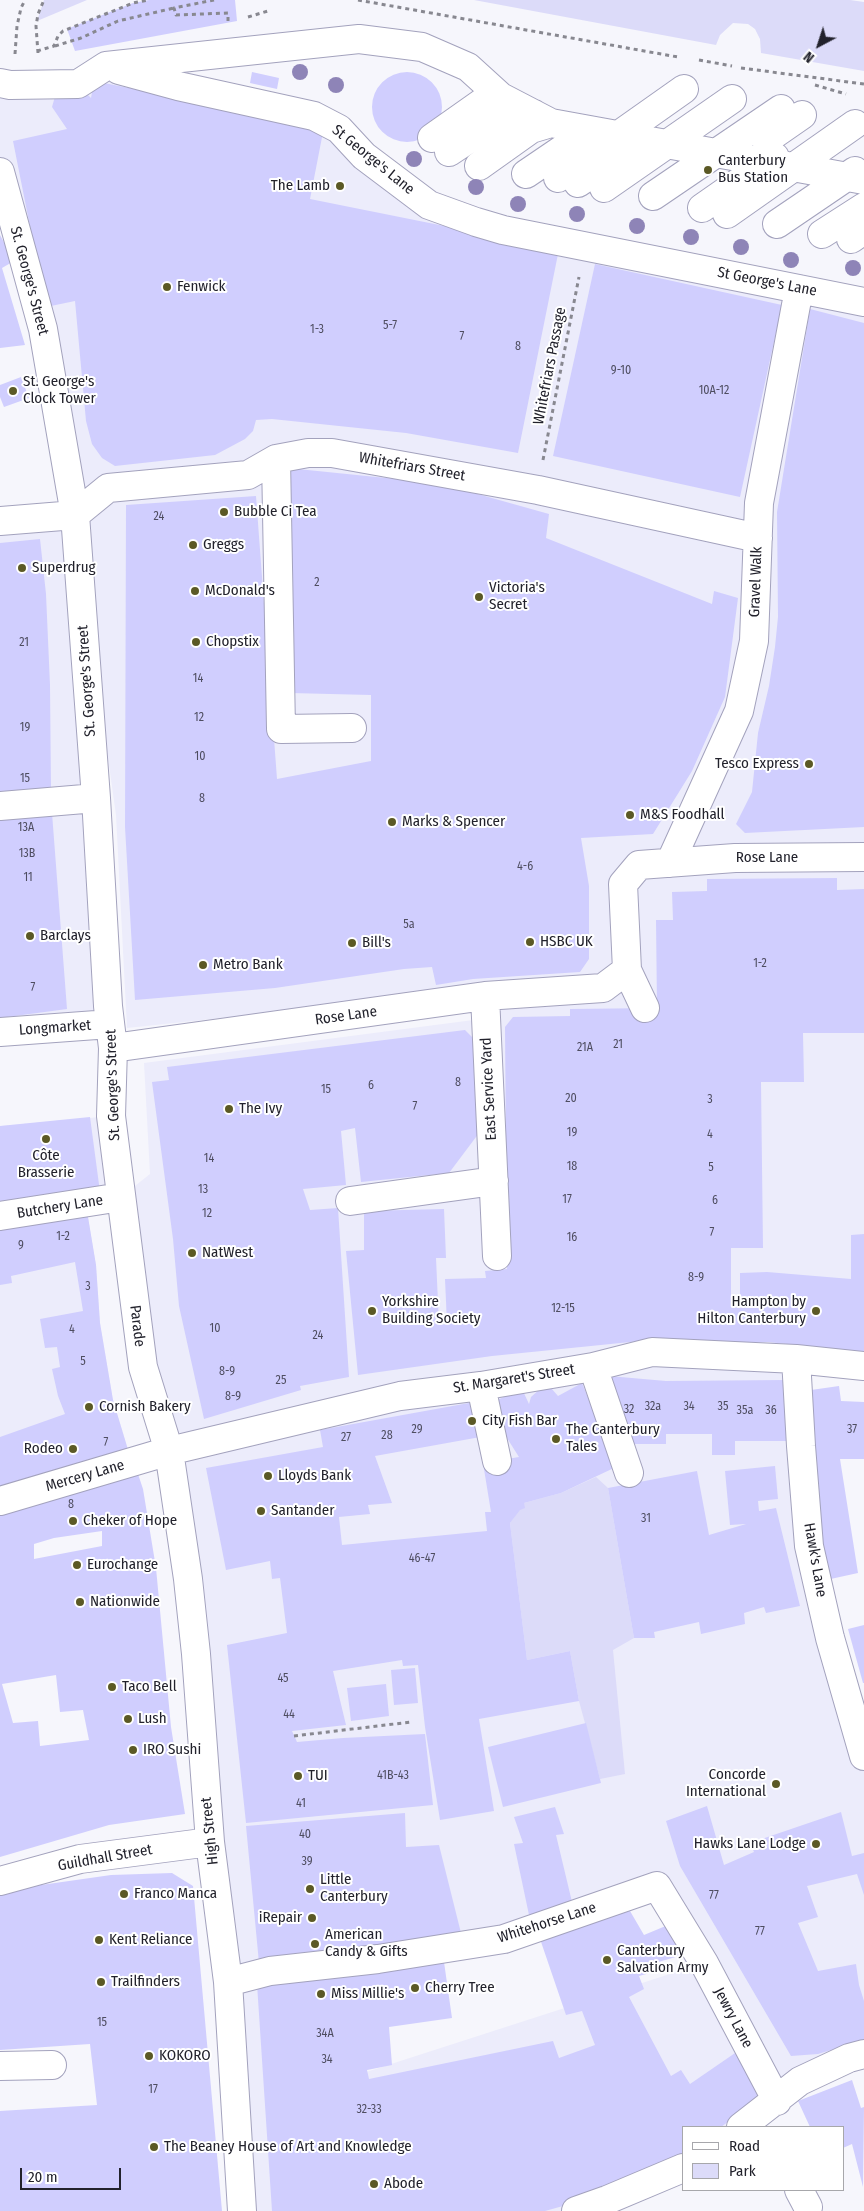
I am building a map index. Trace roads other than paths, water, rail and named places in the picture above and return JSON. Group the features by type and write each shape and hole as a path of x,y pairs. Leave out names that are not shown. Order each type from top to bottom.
{"street":[{"path":"5,84 78,84 106,66 359,39 422,47 468,67 508,101 597,130 653,198"},
{"name":"St George's Lane","path":"106,66 178,86 314,116 339,129 364,156 429,205 503,230 864,302"},
{"path":"508,101 493,100 483,102 440,145 506,114 842,174"},
{"path":"744,102 597,130 502,170 531,130 597,130 744,102"},
{"path":"653,198 717,153 744,102"},
{"path":"653,198 717,153 744,102"},
{"path":"653,198 768,162 850,128"},
{"path":"850,128 842,174 799,229 864,207"},
{"path":"597,130 653,198"},
{"name":"St. George's Street","path":"0,172 43,329 75,515 112,1036 111,1116 121,1197"},
{"path":"653,198 842,174"},
{"name":"Gravel Walk","path":"670,863 739,711 754,641 758,503 799,289"},
{"name":"Whitefriars Street","path":"75,515 108,488 248,475 276,459 308,453 332,453 538,490 758,538"},
{"path":"276,459 281,729 352,728"},
{"path":"0,521 75,515"},
{"path":"0,806 96,798"},
{"name":"Rose Lane","path":"112,1036 484,996 603,988 627,970 623,884 639,865 735,858 864,857"},
{"path":"627,970 645,1008"},
{"name":"East Service Yard","path":"484,996 497,1256"},
{"name":"Longmarket","path":"0,1032 112,1036"},
{"path":"350,1201 494,1181"},
{"name":"Butchery Lane","path":"0,1216 121,1197"},
{"name":"Parade","path":"121,1197 143,1367 169,1451"},
{"name":"St. Margaret's Street","path":"169,1451 400,1396 481,1386 593,1367 652,1352 796,1359 864,1366"},
{"name":"Hawk's Lane","path":"796,1359 809,1546 830,1638 864,1756"},
{"path":"593,1367 629,1473"},
{"path":"481,1386 496,1461"},
{"name":"Mercery Lane","path":"0,1501 169,1451"},
{"name":"High Street","path":"169,1451 188,1579 196,1654 210,1842 228,1982 242,2211"},
{"name":"Guildhall Street","path":"0,1881 80,1860 210,1842"},
{"name":"Whitehorse Lane","path":"228,1982 270,1971 378,1960 504,1939 657,1886"},
{"name":"Jewry Lane","path":"657,1886 704,1963 761,2117"},
{"path":"761,2117 800,2081 849,2058 864,2054"},
{"path":"0,2066 52,2065"},
{"path":"576,2211 676,2173 682,2169"}],"place":[{"name":"Canterbury Bus Station","path":"708,170"},
{"name":"The Lamb","path":"340,186"},
{"name":"Fenwick","path":"167,287"},
{"name":"St. George's Clock Tower","path":"13,391"},
{"name":"Bubble Ci Tea","path":"224,512"},
{"name":"Greggs","path":"193,545"},
{"name":"Superdrug","path":"22,568"},
{"name":"McDonald's","path":"195,591"},
{"name":"Victoria's Secret","path":"479,597"},
{"name":"Chopstix","path":"196,642"},
{"name":"Tesco Express","path":"809,764"},
{"name":"M&S Foodhall","path":"630,815"},
{"name":"Marks & Spencer","path":"392,822"},
{"name":"Barclays","path":"30,936"},
{"name":"HSBC UK","path":"530,942"},
{"name":"Bill's","path":"352,943"},
{"name":"Metro Bank","path":"203,965"},
{"name":"The Ivy","path":"229,1109"},
{"name":"Côte Brasserie","path":"46,1139"},
{"name":"NatWest","path":"192,1253"},
{"name":"Yorkshire Building Society","path":"372,1311"},
{"name":"Hampton by Hilton Canterbury","path":"816,1311"},
{"name":"Cornish Bakery","path":"89,1407"},
{"name":"City Fish Bar","path":"472,1421"},
{"name":"The Canterbury Tales","path":"556,1439"},
{"name":"Rodeo","path":"73,1449"},
{"name":"Lloyds Bank","path":"268,1476"},
{"name":"Santander","path":"261,1511"},
{"name":"Cheker of Hope","path":"73,1521"},
{"name":"Eurochange","path":"77,1565"},
{"name":"Nationwide","path":"80,1602"},
{"name":"Taco Bell","path":"112,1687"},
{"name":"Lush","path":"128,1719"},
{"name":"IRO Sushi","path":"133,1750"},
{"name":"TUI","path":"298,1776"},
{"name":"Concorde International","path":"776,1784"},
{"name":"Hawks Lane Lodge","path":"816,1844"},
{"name":"Little Canterbury","path":"310,1889"},
{"name":"Franco Manca","path":"124,1894"},
{"name":"iRepair","path":"312,1918"},
{"name":"Kent Reliance","path":"99,1940"},
{"name":"American Candy & Gifts","path":"315,1944"},
{"name":"Canterbury Salvation Army","path":"607,1960"},
{"name":"Trailfinders","path":"101,1982"},
{"name":"Cherry Tree","path":"415,1988"},
{"name":"Miss Millie's","path":"321,1994"},
{"name":"KOKORO","path":"149,2056"},
{"name":"The Beaney House of Art and Knowledge","path":"154,2147"},
{"name":"Abode","path":"374,2184"}]}
